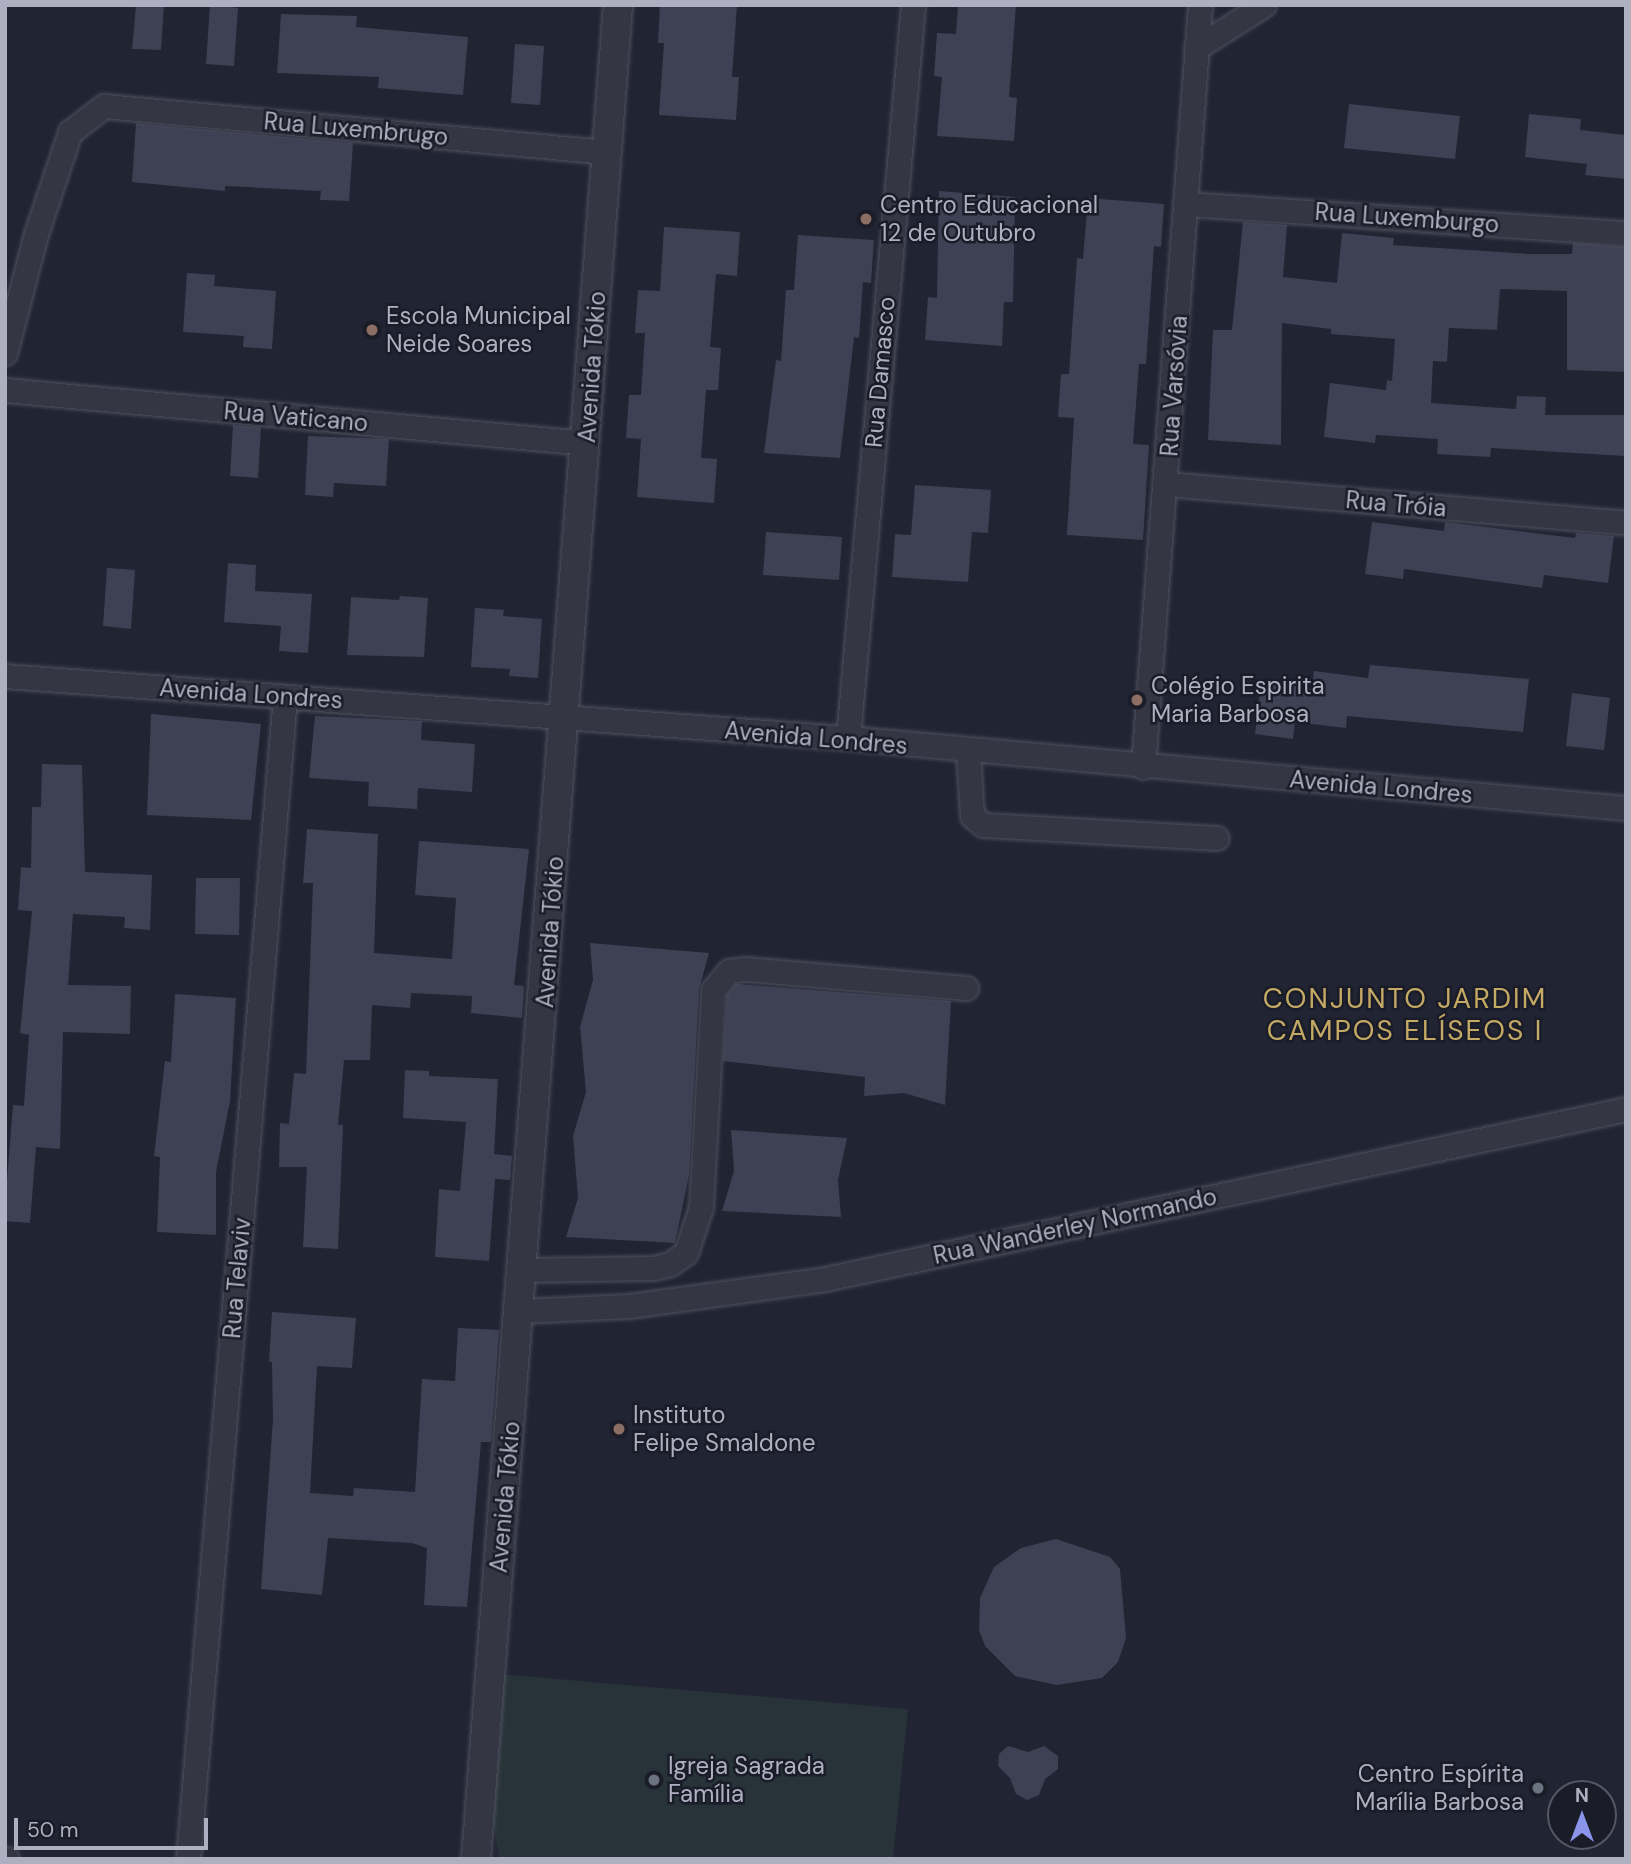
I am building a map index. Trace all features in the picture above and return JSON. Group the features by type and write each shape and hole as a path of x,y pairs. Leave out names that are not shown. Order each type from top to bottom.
{"street":[{"name":"Avenida Tókio","path":"476,1859 524,1270 618,5"},
{"name":"Rua Damasco","path":"848,738 913,5"},
{"name":"Rua Varsóvia","path":"1143,767 1200,5"},
{"path":"1196,48 1264,5"},
{"name":"Rua Luxembrugo","path":"5,353 36,234 70,132 104,106 607,152"},
{"name":"Rua Luxemburgo","path":"1187,204 1626,233"},
{"name":"Rua Vaticano","path":"5,390 586,443"},
{"name":"Rua Tróia","path":"1166,484 1626,523"},
{"name":"Avenida Londres","path":"5,676 848,738 968,752 1626,808"},
{"name":"Rua Telaviv","path":"188,1859 285,697"},
{"path":"968,752 972,816 983,825 1217,838"},
{"path":"524,1270 653,1268 670,1264 686,1253 701,1207 713,990 729,971 745,969 967,988"},
{"name":"Rua Wanderley Normando","path":"520,1311 629,1306 825,1279 1626,1109"}],"shaded area":[{"path":"499,1674 908,1709 893,1859 499,1859 493,1819"}],"building":[{"path":"136,5 164,5 161,50 132,49"},
{"path":"210,5 238,8 234,66 206,64"},
{"path":"660,5 737,5 732,77 739,77 736,120 659,115 664,43 658,43"},
{"path":"958,5 1016,5 1009,97 1017,98 1014,141 937,136 942,77 934,76 937,33 956,34"},
{"path":"281,14 357,16 356,27 468,37 463,95 378,88 379,77 277,73"},
{"path":"515,44 544,46 540,105 511,103"},
{"path":"1349,104 1460,116 1455,159 1344,148"},
{"path":"1529,114 1581,119 1580,130 1626,135 1626,179 1585,175 1587,164 1525,157"},
{"path":"136,123 353,143 349,201 320,200 321,191 225,186 225,191 132,182"},
{"path":"939,191 1015,197 1013,302 1004,302 1002,346 925,340 928,297 937,298"},
{"path":"1088,198 1164,204 1161,247 1154,246 1146,364 1139,364 1133,444 1149,445 1143,540 1067,535 1074,418 1058,417 1061,374 1069,374 1077,258 1083,259"},
{"path":"1243,222 1287,225 1283,277 1337,283 1342,233 1394,238 1393,245 1528,254 1572,254 1573,243 1626,247 1626,372 1567,370 1567,291 1500,289 1497,330 1449,328 1447,362 1433,361 1431,403 1516,409 1517,396 1546,397 1545,415 1626,415 1626,456 1491,448 1490,457 1437,454 1438,439 1376,435 1375,443 1324,437 1330,383 1386,390 1387,380 1392,381 1395,339 1331,334 1331,329 1282,323 1281,445 1208,440 1213,330 1232,330"},
{"path":"664,227 740,232 737,276 716,274 710,347 721,348 718,390 706,390 701,458 717,459 714,503 637,497 641,439 626,438 629,395 641,395 645,333 635,333 638,290 660,291"},
{"path":"798,235 874,240 871,283 863,282 859,338 854,337 840,458 764,453 776,360 781,361 786,290 794,290"},
{"path":"187,273 215,275 214,286 276,291 272,349 243,347 244,336 183,332"},
{"path":"233,425 261,427 258,478 230,476"},
{"path":"308,436 389,439 386,486 334,483 333,497 305,495"},
{"path":"915,485 991,490 988,533 972,532 968,582 892,577 895,534 911,535"},
{"path":"1372,522 1444,531 1445,522 1575,538 1576,533 1614,536 1608,583 1544,575 1542,588 1404,569 1403,579 1365,574"},
{"path":"766,532 842,537 839,580 763,575"},
{"path":"228,563 256,565 255,591 312,594 308,653 279,651 281,626 224,622"},
{"path":"107,568 135,570 131,629 103,626"},
{"path":"400,596 428,598 424,657 347,655 351,597 399,600"},
{"path":"475,608 504,610 503,616 542,619 538,678 509,676 510,669 471,667"},
{"path":"1370,665 1529,679 1523,732 1347,716 1346,728 1295,722 1293,739 1255,734 1261,682 1312,688 1314,671 1368,678"},
{"path":"1572,693 1610,698 1604,750 1566,746"},
{"path":"151,714 261,724 251,820 147,815"},
{"path":"315,716 422,721 421,740 475,744 472,792 418,788 417,809 368,806 369,782 309,778"},
{"path":"42,764 82,765 85,872 152,875 150,930 124,928 125,917 73,914 68,985 131,986 130,1034 63,1032 60,1149 36,1147 30,1223 5,1221 5,1206 13,1105 24,1106 29,1035 20,1033 32,911 18,910 21,867 31,868 32,807 41,807"},
{"path":"307,829 378,834 374,953 452,959 456,898 415,895 419,841 529,849 514,985 524,986 522,1018 471,1013 472,996 411,993 410,1008 372,1005 370,1060 344,1060 338,1125 343,1125 338,1249 303,1247 307,1167 279,1167 280,1123 289,1124 294,1073 306,1074 313,883 303,883"},
{"path":"196,878 240,878 239,935 195,934"},
{"path":"590,943 709,953 699,989 689,1175 675,1243 566,1237 578,1198 573,1136 586,1092 580,1027 593,980"},
{"path":"736,984 951,1001 945,1105 904,1093 864,1096 865,1077 723,1061 727,995"},
{"path":"175,994 236,998 230,1101 216,1172 216,1235 157,1232 160,1157 154,1156 165,1061 171,1062"},
{"path":"405,1070 429,1071 429,1076 498,1079 494,1154 512,1156 510,1180 495,1179 489,1261 435,1257 439,1189 460,1191 466,1122 403,1118"},
{"path":"731,1130 847,1138 838,1180 841,1217 722,1211 734,1171"},
{"path":"272,1312 356,1318 352,1368 317,1366 310,1493 353,1496 354,1488 415,1492 422,1379 455,1381 458,1328 499,1330 491,1442 481,1442 467,1607 424,1605 427,1548 412,1543 328,1538 322,1595 261,1589 273,1419 272,1362 269,1362"},
{"path":"1056,1539 1110,1557 1120,1569 1126,1638 1118,1662 1102,1678 1057,1685 1015,1676 985,1646 979,1630 980,1598 994,1567 1021,1548"},
{"path":"1008,1746 1028,1752 1044,1746 1058,1756 1058,1769 1045,1779 1039,1795 1027,1800 1016,1794 1010,1778 998,1766 999,1754"}],"place":[{"name":"Centro Educacional 12 de Outubro","path":"866,219"},
{"name":"Escola Municipal Neide Soares","path":"372,330"},
{"name":"Colégio Espirita Maria Barbosa","path":"1137,700"},
{"name":"Instituto Felipe Smaldone","path":"619,1429"},
{"name":"Igreja Sagrada Família","path":"654,1780"},
{"name":"Centro Espírita Marília Barbosa","path":"1538,1788"}],"district":[{"name":"CONJUNTO JARDIM CAMPOS ELÍSEOS I","path":"1405,1015"}]}
